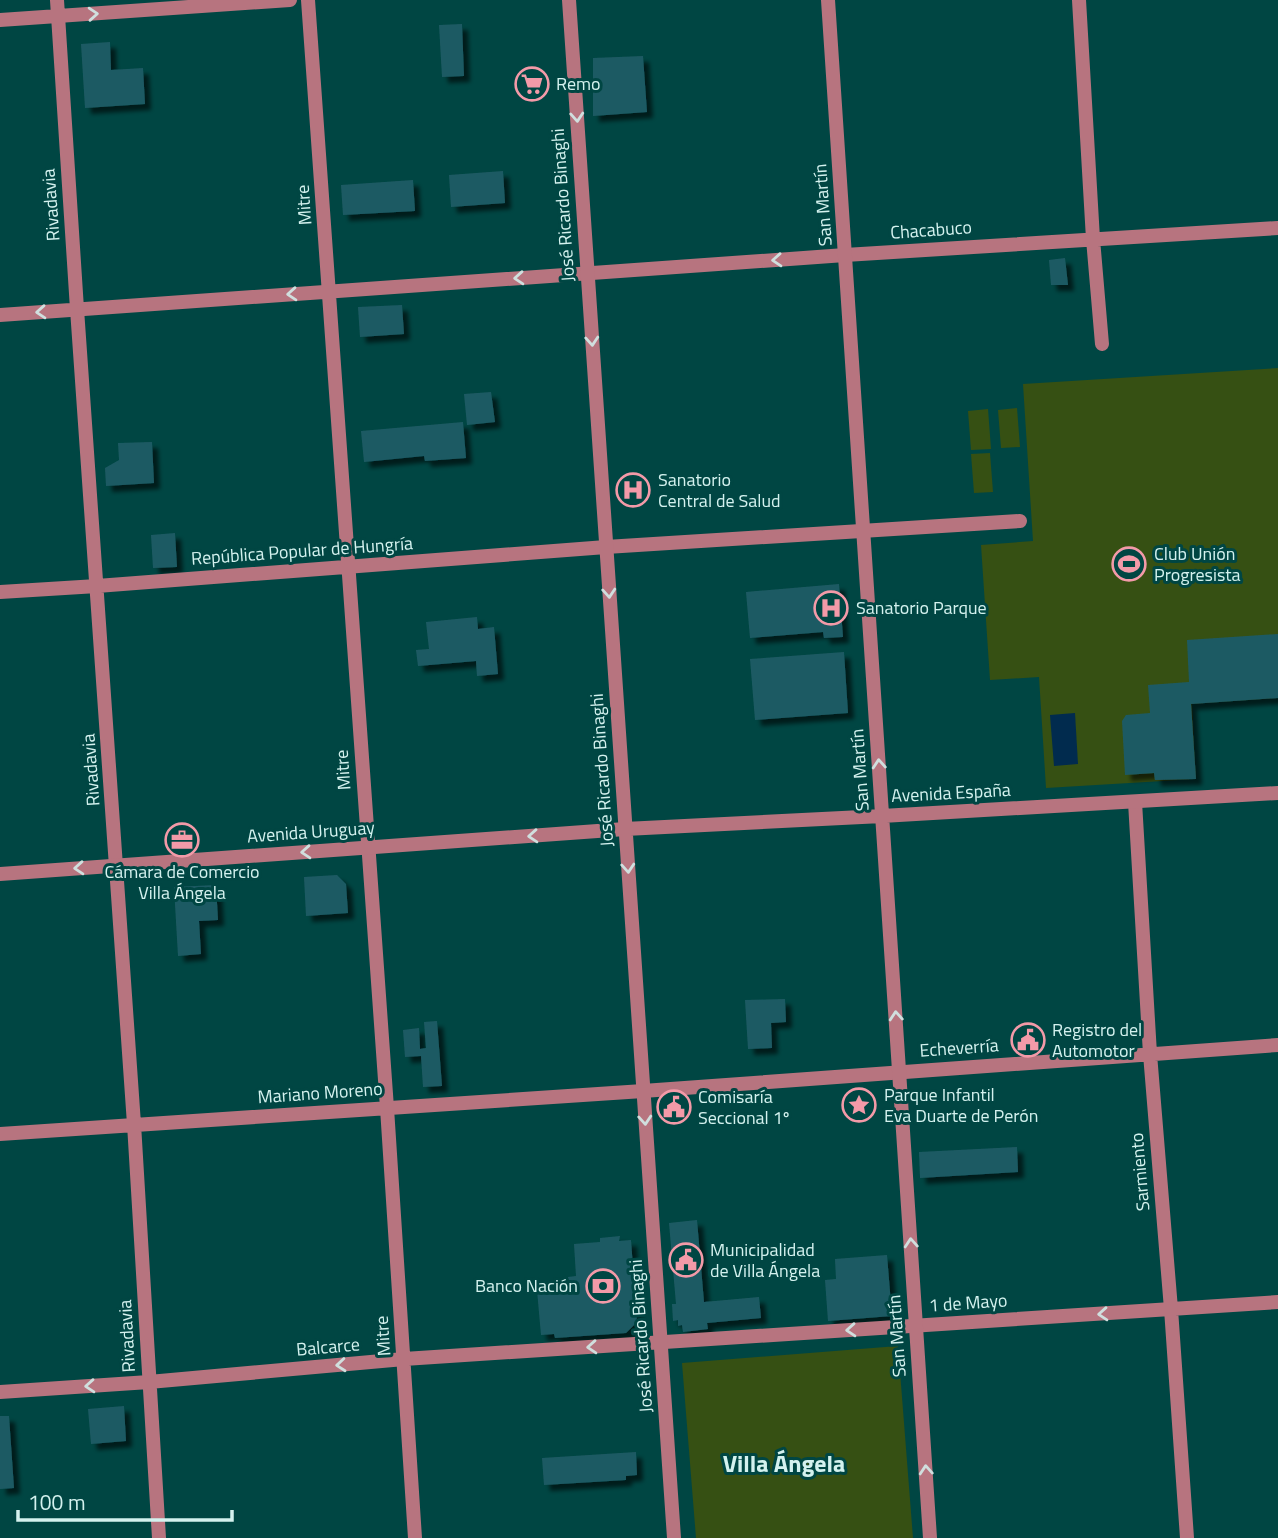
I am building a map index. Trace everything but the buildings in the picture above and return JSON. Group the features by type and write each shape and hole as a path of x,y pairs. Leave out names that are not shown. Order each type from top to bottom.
{"street":[{"name":"Rivadavia","path":"57,0 134,1124 159,1538"},
{"path":"0,20 290,0"},
{"name":"Mitre","path":"309,0 415,1538"},
{"name":"José Ricardo Binaghi","path":"569,0 674,1538"},
{"name":"San Martín","path":"828,0 930,1538"},
{"path":"1079,0 1102,344"},
{"name":"Chacabuco","path":"0,315 845,255 1278,228"},
{"name":"República Popular de Hungría","path":"0,592 606,547 1020,521"},
{"name":"Avenida España","path":"625,829 1278,793"},
{"name":"Sarmiento","path":"1135,802 1150,1054 1186,1538"},
{"name":"Avenida Uruguay","path":"0,874 625,829"},
{"name":"Echeverría","path":"643,1091 1278,1045"},
{"name":"Mariano Moreno","path":"0,1134 643,1091"},
{"name":"1 de Mayo","path":"661,1343 1278,1302"},
{"name":"Balcarce","path":"0,1392 149,1382 404,1359 661,1343"}],"green space":[{"name":"Club Unión Progresista","path":"1278,368 1278,698 1192,704 1196,779 1046,788 1039,677 990,680 981,545 1033,541 1023,384"},
{"path":"1017,408 1020,447 1001,448 998,410"},
{"path":"988,409 991,449 971,450 968,411"},
{"path":"990,453 993,492 974,493 971,454"},
{"path":"898,1346 913,1538 696,1538 682,1363"}],"water":[{"path":"1075,713 1078,764 1054,766 1050,715"}],"place":[{"name":"Remo","path":"532,84"},
{"name":"Sanatorio Central de Salud","path":"633,490"},
{"name":"Club Unión Progresista","path":"1129,564"},
{"name":"Sanatorio Parque","path":"831,608"},
{"name":"Cámara de Comercio Villa Ángela","path":"182,840"},
{"name":"Registro del Automotor","path":"1028,1040"},
{"name":"Parque Infantil Eva Duarte de Perón","path":"859,1105"},
{"name":"Comisaría Seccional 1º","path":"674,1107"},
{"name":"Municipalidad de Villa Ángela","path":"686,1260"},
{"name":"Banco Nación","path":"603,1286"}],"district":[{"name":"Villa Ángela","path":"784,1464"}]}
